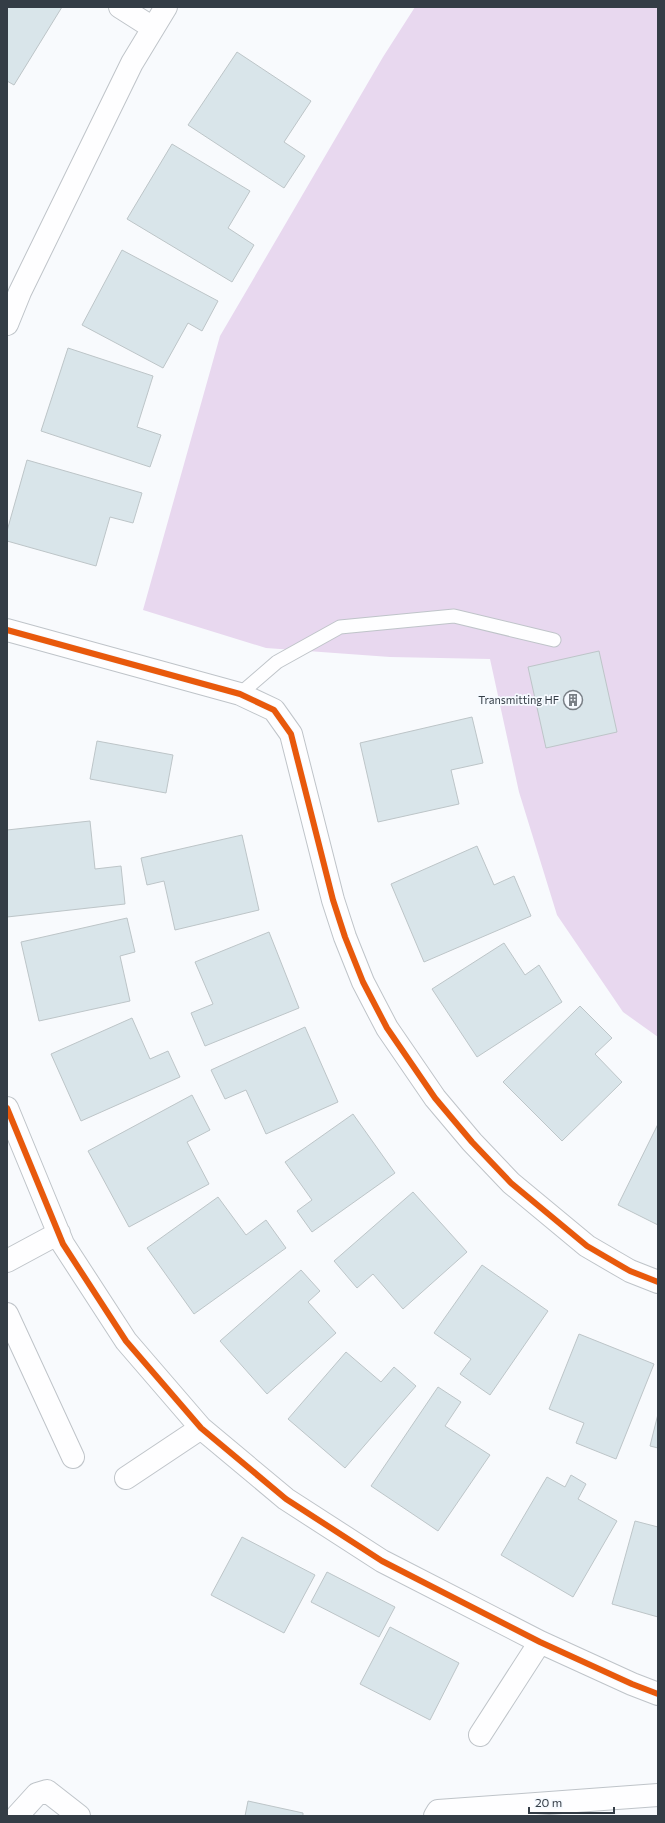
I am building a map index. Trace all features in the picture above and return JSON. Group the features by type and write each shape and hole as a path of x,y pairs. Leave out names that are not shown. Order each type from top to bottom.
{"street":[{"path":"120,7 153,28"},
{"path":"7,324 13,294 132,63 166,7"},
{"path":"7,630 240,694 274,710 291,734 333,900 345,937 363,982 387,1028 435,1098 472,1142 511,1183 587,1246 630,1271 658,1282"},
{"path":"7,1108 63,1244 126,1341 201,1428 286,1499 382,1561 540,1642 632,1684 658,1694"},
{"path":"7,1261 59,1233"},
{"path":"7,1314 73,1457"},
{"path":"126,1478 201,1428"},
{"path":"480,1735 540,1642"},
{"path":"17,1816 37,1794 47,1791 79,1816"},
{"path":"435,1816 438,1811 658,1795"}],"lane":[{"path":"240,694 277,662 340,627 454,616 554,640"}],"shaded area":[{"path":"415,7 658,7 658,1037 623,1012 557,915 519,792 490,659 390,657 266,648 143,610 220,336 383,57"}],"building":[{"path":"7,7 62,7 14,85 7,81"},
{"path":"237,52 311,101 284,142 305,156 284,188 188,125"},
{"path":"172,144 250,191 228,228 254,245 232,282 127,219"},
{"path":"122,250 218,301 202,331 188,323 163,368 82,325"},
{"path":"68,348 153,376 137,427 161,435 150,467 41,431"},
{"path":"27,460 142,493 133,523 110,517 96,566 7,541 7,531"},
{"name":"Transmitting HF","path":"599,651 617,732 546,748 528,667"},
{"path":"472,717 483,763 451,770 459,804 378,822 360,743"},
{"path":"97,741 173,755 166,793 90,779"},
{"path":"90,821 95,869 121,866 125,904 7,917 7,830"},
{"path":"242,835 259,910 175,930 164,881 147,885 141,858"},
{"path":"477,846 494,885 514,876 531,916 424,962 391,884"},
{"path":"127,918 135,952 120,956 130,1001 39,1021 21,942"},
{"path":"269,932 299,1008 205,1046 191,1013 213,1004 195,962"},
{"path":"504,943 525,975 539,965 562,1002 477,1057 432,989"},
{"path":"580,1006 612,1038 595,1054 622,1082 562,1141 503,1082"},
{"path":"132,1018 150,1059 168,1051 180,1077 81,1121 51,1054"},
{"path":"305,1027 338,1102 266,1134 246,1090 225,1099 211,1070"},
{"path":"192,1095 210,1130 187,1142 209,1184 129,1227 88,1151"},
{"path":"353,1114 395,1173 312,1232 297,1211 312,1200 285,1162"},
{"path":"658,1124 658,1225 618,1205"},
{"path":"413,1192 467,1252 403,1309 373,1274 357,1288 334,1261"},
{"path":"218,1197 246,1235 266,1220 286,1248 194,1314 147,1248"},
{"path":"482,1265 548,1311 490,1395 460,1374 471,1359 434,1333"},
{"path":"301,1270 320,1291 308,1302 336,1333 267,1394 220,1341"},
{"path":"579,1334 654,1364 616,1459 576,1443 584,1423 549,1409"},
{"path":"346,1352 381,1382 394,1367 416,1386 345,1468 288,1419"},
{"path":"438,1387 461,1402 445,1426 490,1455 438,1531 371,1486"},
{"path":"658,1414 658,1448 650,1446"},
{"path":"571,1475 586,1484 578,1499 617,1521 573,1597 501,1555 547,1477 565,1487"},
{"path":"635,1521 658,1527 658,1617 612,1604"},
{"path":"242,1537 315,1575 284,1633 211,1595"},
{"path":"327,1572 395,1607 379,1637 311,1602"},
{"path":"390,1627 459,1663 430,1720 360,1684"},
{"path":"248,1801 303,1813 303,1816 245,1816"}],"cycle path":[{"path":"7,630 240,694 274,710 291,734 333,900 345,937 363,982 387,1028 435,1098 472,1142 511,1183 587,1246 630,1271 658,1282"},
{"path":"7,1108 63,1244 126,1341 201,1428 286,1499 382,1561 540,1642 632,1684 658,1694"}],"place":[{"name":"Transmitting HF","path":"573,700"}]}
